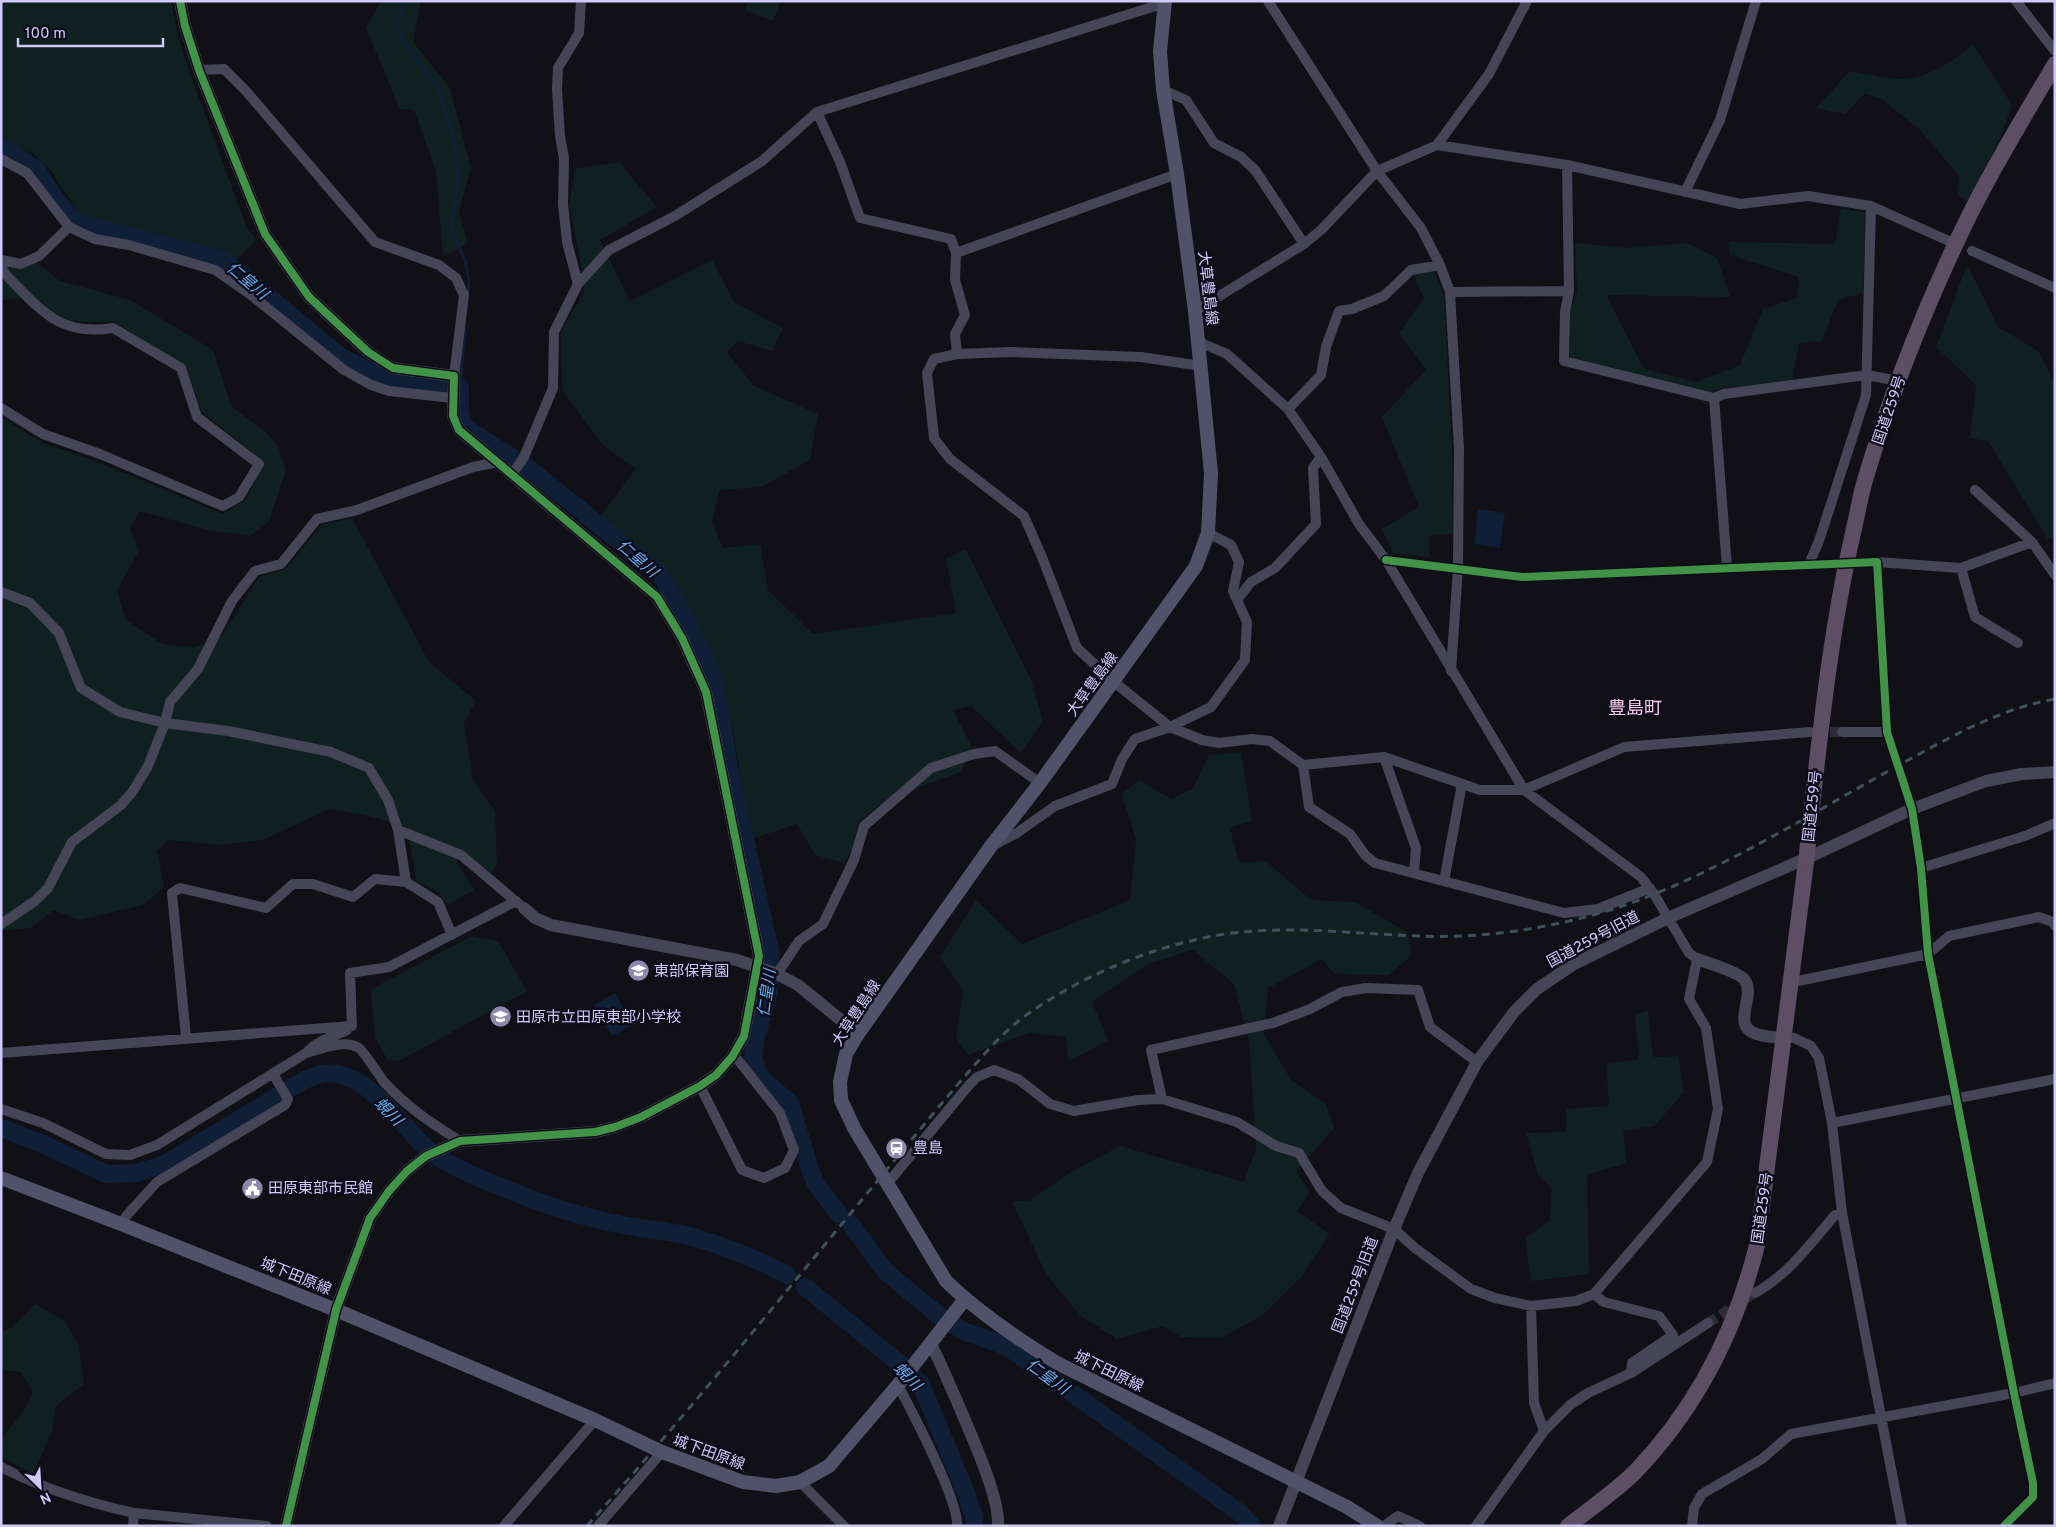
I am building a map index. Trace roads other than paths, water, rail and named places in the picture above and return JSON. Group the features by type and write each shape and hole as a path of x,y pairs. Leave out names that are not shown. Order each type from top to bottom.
{"highway":[{"name":"国道259号","path":"1568,1526 1636,1471 1677,1424 1710,1373 1748,1285 1757,1245 1784,1038 1830,648 1846,563 1865,482 1898,381 1921,321 1969,217 2008,144 2055,64"}],"main road":[{"name":"大草豊島線","path":"961,1304 854,1128 842,1100 840,1082 846,1054 858,1034 991,846 1114,682 1196,566 1208,533 1211,474 1201,366 1178,174 1163,90 1160,51 1165,2"},
{"name":"城下田原線","path":"1,1178 336,1310 594,1420 662,1452 743,1482 776,1486 800,1482 829,1466 898,1385 961,1304 1059,1364 1347,1507 1377,1526"}],"street":[{"path":"180,1 185,26 199,70 265,234 309,297 368,352 393,368 454,376"},
{"path":"578,284 567,242 563,204 564,158 560,136 557,89 558,68 579,33 581,1"},
{"path":"1268,1 1377,172 1421,228 1440,264 1450,292 1459,449 1458,568 1451,671"},
{"path":"1195,311 1304,244 1377,172 1437,146 1489,74 1527,1"},
{"path":"1685,192 1720,120 1756,1"},
{"path":"2016,1 2055,52"},
{"path":"512,474 524,457 554,388 554,332 578,284 609,250 675,216 762,161 817,112 1165,2"},
{"path":"199,70 224,69 246,91 376,242 439,265 456,278 464,295 452,398 453,416 458,430 657,597 682,638 706,692 760,956 744,1036 732,1057 716,1075 700,1086 641,1117 595,1132 460,1141 426,1156 407,1171 388,1191 370,1218 336,1310 286,1526"},
{"path":"1163,90 1186,100 1214,143 1241,157 1255,170 1304,244"},
{"path":"817,112 840,162 860,218 951,238 956,253 955,280 965,315 955,334 958,354"},
{"path":"1437,146 1567,165 1740,204 1808,196 1871,206 1951,242"},
{"path":"1,159 28,173 69,227 95,239 129,245 214,270 251,295 344,370 371,385 389,391 452,398"},
{"path":"1567,165 1569,291 1565,312 1564,362 1714,398 1724,394 1867,375 1898,381"},
{"path":"956,253 1178,174"},
{"path":"1809,564 1819,541 1866,395 1871,206"},
{"path":"1,260 21,264 39,256 69,227"},
{"path":"1972,250 2055,288"},
{"path":"1288,409 1321,375 1326,347 1339,311 1352,309 1384,296 1411,270 1440,264"},
{"path":"1,268 50,318 71,328 103,330 113,328 181,368 197,417 259,464 239,497 224,506 100,454 43,434 1,408"},
{"path":"1450,292 1569,291"},
{"path":"1198,342 1227,354 1288,409 1321,457 1359,524 1386,560 1524,790 1641,877 1650,888 1689,953 1697,959 1734,972 1744,980 1749,993 1743,1017 1751,1031 1759,1035 1794,1038 1811,1046 1819,1058 1832,1122 1842,1213 1902,1526"},
{"path":"1201,366 1141,357 1011,352 958,354 934,359 927,373 934,438 950,458 1024,516 1077,648 1114,682 1170,727 1202,740 1219,743 1252,739 1270,741 1303,765 1384,757 1480,790 1524,790 1624,747 1810,732"},
{"path":"1714,398 1727,567"},
{"path":"1237,600 1251,582 1275,568 1316,524 1313,468 1321,457"},
{"path":"1,924 48,888 72,842 121,805 133,791 148,766 165,723 170,702 198,669 232,601 255,571 281,564 317,519 357,510 473,467 498,462"},
{"path":"1975,490 2032,542 2055,575"},
{"path":"991,846 1017,833 1055,806 1112,784 1122,759 1135,739 1170,727 1211,708 1245,660 1247,622 1233,591 1239,562 1231,546 1208,533"},
{"path":"1386,560 1522,577 1877,562 1961,568 2032,542"},
{"path":"1877,562 1887,732 1912,809 1921,868 1928,954 2033,1484 2033,1497 2004,1526"},
{"path":"1961,568 1975,617 2018,643"},
{"path":"1,592 30,603 59,633 81,688 120,712 165,723 228,731 331,752 369,768 388,800 398,830 406,882"},
{"path":"1842,732 1887,732"},
{"path":"778,974 799,941 823,924 854,860 864,826 932,768 974,754 995,751 1040,783"},
{"path":"1384,757 1416,848 1414,873"},
{"path":"1303,765 1309,807 1350,834 1365,855 1375,863 1564,913 1598,909 1650,888"},
{"name":"国道259号旧道","path":"1279,1526 1394,1229 1418,1173 1477,1062 1495,1035 1537,989 1574,964 1668,918 1805,859 1912,809 1986,781 2022,774 2055,772"},
{"path":"1444,881 1462,784"},
{"path":"1921,868 2026,836 2055,823"},
{"path":"398,830 461,856 535,918 552,925 737,960 778,974 798,985 858,1034"},
{"path":"186,1037 172,893 180,888 266,908 293,884 313,884 353,897 375,879 406,882 438,902 452,935"},
{"path":"352,1026 350,973 388,967 520,904"},
{"path":"1790,981 1798,982 1928,954 1949,936 2039,917 2053,922 2055,926"},
{"path":"887,1184 969,1085 977,1078 994,1070 1018,1079 1050,1104 1074,1111 1138,1100 1162,1099 1237,1122 1276,1146 1299,1153 1322,1191 1341,1208 1394,1229 1415,1248 1471,1289 1494,1298 1531,1306 1576,1301 1594,1294 1707,1162 1718,1109 1706,1028 1689,999 1697,959"},
{"path":"1162,1099 1151,1050 1273,1023 1310,1009 1342,992 1366,988 1418,990 1430,1028 1477,1062"},
{"path":"1,1052 352,1026"},
{"path":"1,1109 43,1123 106,1154 130,1155 157,1145 274,1074 327,1037 345,1031 352,1026"},
{"path":"306,1053 346,1044 359,1048 384,1082 417,1114 460,1141"},
{"path":"700,1086 742,1170 764,1178 786,1168 794,1150 780,1113 738,1060 732,1057"},
{"path":"121,1224 157,1182 285,1105 288,1099 274,1074"},
{"path":"1832,1122 1956,1100 2055,1079"},
{"path":"1755,1293 1771,1284 1788,1268 1835,1215 1842,1213"},
{"path":"1594,1294 1604,1302 1658,1316 1673,1335 1632,1363 1631,1373"},
{"path":"1531,1306 1534,1403 1544,1431"},
{"path":"1476,1526 1544,1431 1570,1405 1588,1393 1631,1373 1708,1323"},
{"path":"930,1343 967,1426 990,1486 996,1505 998,1526"},
{"path":"1692,1526 1694,1508 1702,1494 1762,1459 1791,1434 2014,1393 2055,1383"},
{"path":"898,1385 954,1504 957,1526"},
{"path":"504,1526 594,1420"},
{"path":"600,1525 662,1452"},
{"path":"1,1467 24,1479 64,1495 134,1512 268,1526"},
{"path":"800,1482 844,1526"},
{"path":"133,1526 134,1512"},
{"path":"1384,1526 1398,1516 1420,1526"}],"water":[{"path":"1478,509 1505,513 1500,548 1474,544"},
{"path":"615,993 633,1025 612,1036 594,1005"}],"waterway":[{"path":"407,1 395,24 403,41 439,90 454,141 458,180 451,231 465,260 469,280 468,295"},
{"name":"仁皇川","path":"1,148 13,153 37,170 54,197 71,218 85,225 224,260 342,358 384,378 445,387"},
{"path":"460,385 465,329"},
{"name":"仁皇川","path":"460,387 460,413 465,427 514,459"},
{"name":"仁皇川","path":"527,467 660,574 685,617 708,663 716,686 729,768 771,955 769,991 756,1038 753,1059 760,1077 790,1103 816,1184 839,1214"},
{"name":"蜆川","path":"1,1128 43,1144 106,1174 136,1173 165,1164 304,1080 322,1074 337,1074 351,1078 365,1087 378,1097 430,1151 466,1172 532,1199 583,1216 628,1226 687,1235 754,1259 787,1275"},
{"name":"仁皇川","path":"851,1224 885,1271 938,1315 963,1331 1006,1346 1240,1513 1252,1526"},
{"name":"蜆川","path":"805,1287 899,1363 921,1384 966,1493 974,1516 974,1526"}],"tunnel":[{"path":"1815,732 1842,732"},
{"path":"1708,1323 1755,1293"}],"railway":[{"path":"587,1526 696,1400 978,1061 1013,1025 1064,991 1135,958 1184,943 1234,933 1314,930 1421,936 1473,935 1527,929 1606,911 1665,890 1698,875 1971,727 2012,710 2055,699"}],"place":[{"name":"東部保育園","path":"638,971"},
{"name":"田原市立田原東部小学校","path":"500,1017"},
{"name":"豊島","path":"897,1148"},
{"name":"田原東部市民館","path":"252,1188"}],"district":[{"name":"豊島町","path":"1635,708"}]}
